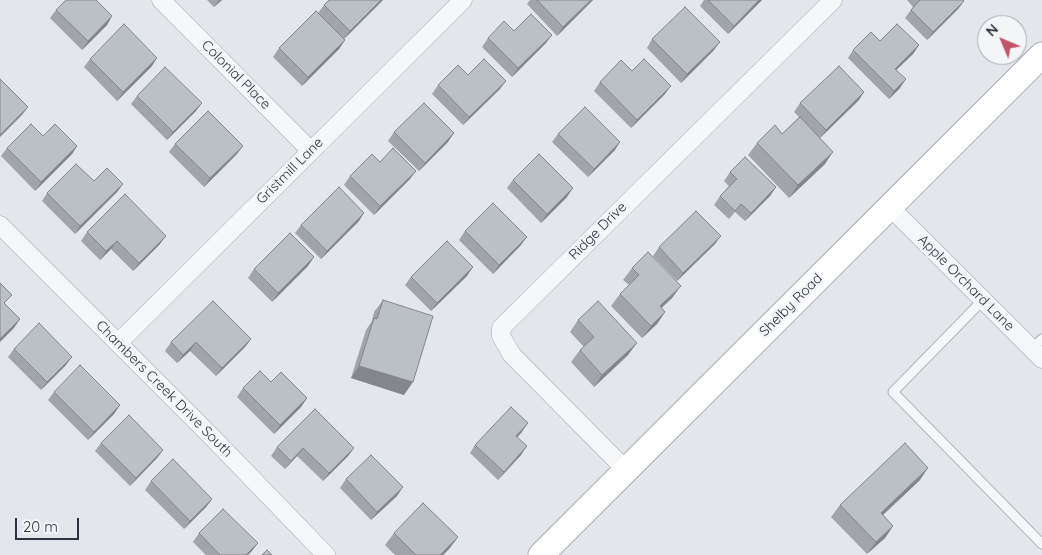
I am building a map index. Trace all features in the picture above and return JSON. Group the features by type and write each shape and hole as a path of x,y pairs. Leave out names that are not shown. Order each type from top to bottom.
{"main road":[{"name":"Shelby Road","path":"541,555 1042,55"}],"street":[{"name":"Colonial Place","path":"161,0 310,150"},
{"name":"Gristmill Lane","path":"118,343 463,0"},
{"name":"Ridge Drive","path":"626,470 512,355 501,336 501,328 832,0"},
{"name":"Apple Orchard Lane","path":"890,207 982,300 1039,349"},
{"name":"Chambers Creek Drive South","path":"0,225 208,433 326,555"}],"lane":[{"path":"982,300 893,392 1042,544"}],"building":[{"path":"66,0 96,0 112,16 88,41 56,10"},
{"path":"329,0 381,0 350,31 324,5"},
{"path":"537,0 591,0 563,27"},
{"path":"708,0 759,0 734,26"},
{"path":"920,0 964,1 933,32 911,10"},
{"path":"685,7 720,42 687,74 652,39"},
{"path":"316,11 345,40 308,77 279,48"},
{"path":"531,14 552,35 518,68 488,38 504,21 514,31"},
{"path":"124,24 157,58 123,92 90,59"},
{"path":"897,24 919,45 895,69 906,79 894,91 853,50 871,32 880,41"},
{"path":"484,59 506,81 469,117 438,85 458,65 468,75"},
{"path":"644,59 671,86 637,120 600,82 621,60 632,71"},
{"path":"839,66 864,92 826,130 800,103"},
{"path":"165,67 202,103 173,132 137,96"},
{"path":"0,79 28,107 0,135"},
{"path":"424,103 454,133 425,163 394,132"},
{"path":"585,107 620,142 594,169 558,134"},
{"path":"208,111 243,146 210,178 175,144"},
{"path":"800,117 833,152 798,185 757,143 775,125 782,134"},
{"path":"31,124 43,136 55,124 77,146 41,182 7,148"},
{"path":"393,148 416,171 380,206 350,176 372,154 380,162"},
{"path":"539,154 573,188 547,214 513,180"},
{"path":"745,157 776,187 751,213 741,204 735,211 720,196 737,179 730,172"},
{"path":"76,164 94,181 107,168 123,184 80,226 47,193"},
{"path":"339,187 364,213 327,251 301,225"},
{"path":"125,194 166,236 139,263 117,241 106,251 87,232"},
{"path":"493,203 527,237 499,265 465,231"},
{"path":"696,211 721,236 683,273 659,247"},
{"path":"290,233 314,257 278,293 254,269"},
{"path":"447,241 473,267 437,303 411,277"},
{"path":"648,252 681,286 660,306 665,312 651,326 620,294 639,275 632,268"},
{"path":"0,283 12,295 4,303 20,319 0,339"},
{"path":"383,300 433,316 413,382 359,366 374,318 377,319"},
{"path":"213,301 251,339 222,368 196,342 183,355 171,342"},
{"path":"598,301 637,343 602,375 580,350 594,337 578,320"},
{"path":"39,323 72,357 47,382 14,349"},
{"path":"80,365 120,405 94,432 54,392"},
{"path":"260,371 271,382 281,372 307,398 280,425 243,388"},
{"path":"511,407 528,423 516,436 527,446 504,472 475,445"},
{"path":"315,409 354,448 329,473 303,448 291,461 277,447"},
{"path":"129,415 163,450 136,478 101,443"},
{"path":"905,443 928,468 881,513 893,526 876,542 840,505"},
{"path":"371,455 403,487 377,512 346,479"},
{"path":"173,459 212,499 190,521 151,481"},
{"path":"423,503 458,537 440,555 416,555 394,533"},
{"path":"223,509 258,543 246,555 220,555 199,533"},
{"path":"267,550 272,555 262,555"}]}
